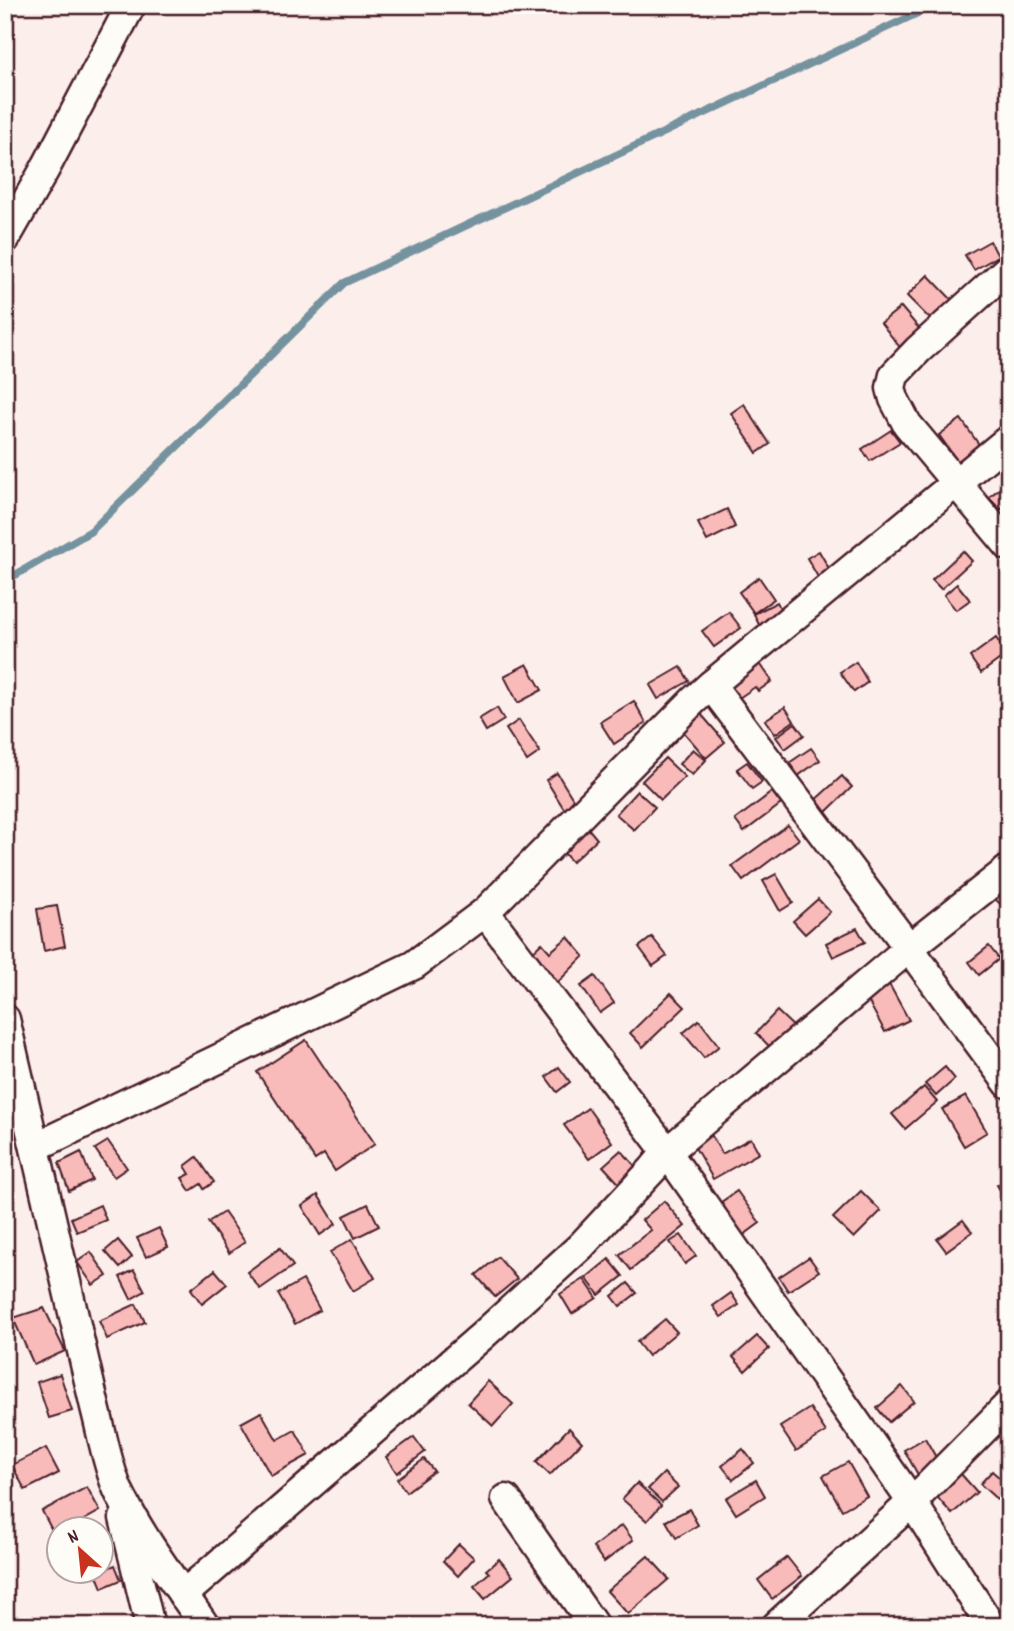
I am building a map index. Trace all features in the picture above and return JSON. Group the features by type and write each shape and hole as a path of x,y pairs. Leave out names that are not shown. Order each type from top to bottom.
{"street":[{"path":"5,239 131,5"},
{"path":"1009,268 918,349 894,375 891,388 906,424 1009,546"},
{"path":"35,1147 414,965 485,912 694,700 1009,439"},
{"path":"711,685 1009,1084"},
{"path":"183,1595 482,1336 581,1246 667,1152 909,948 1009,869"},
{"path":"485,912 667,1152 912,1502 991,1626"},
{"path":"5,1019 95,1407 150,1626"},
{"path":"776,1626 912,1502 1009,1404"},
{"path":"117,1488 134,1521 205,1626"},
{"path":"506,1499 594,1626"}],"building":[{"path":"990,241 998,256 974,270 965,255"},
{"path":"928,275 954,302 933,322 907,296"},
{"path":"901,307 923,333 902,350 881,323"},
{"path":"744,404 770,444 757,453 731,413"},
{"path":"961,419 980,446 958,462 939,435"},
{"path":"891,430 900,442 870,461 862,449"},
{"path":"1008,482 1009,503 1000,510 989,497"},
{"path":"727,509 735,527 707,541 698,523"},
{"path":"819,551 831,572 819,579 807,558"},
{"path":"963,551 972,561 941,589 932,580"},
{"path":"759,577 774,599 754,613 739,592"},
{"path":"957,584 970,600 956,610 944,595"},
{"path":"777,602 783,614 760,627 754,614"},
{"path":"729,612 741,628 714,647 702,631"},
{"path":"996,638 1007,654 981,673 970,657"},
{"path":"759,662 772,681 758,691 755,687 739,698 728,683"},
{"path":"856,662 868,682 854,692 840,672"},
{"path":"527,664 542,690 518,703 504,676"},
{"path":"681,667 689,681 658,699 650,685"},
{"path":"634,701 646,723 614,744 600,722"},
{"path":"785,707 794,721 775,734 765,720"},
{"path":"497,708 504,720 486,731 479,719"},
{"path":"701,714 725,742 706,758 682,730"},
{"path":"519,720 540,752 527,761 506,729"},
{"path":"795,723 804,735 785,749 776,737"},
{"path":"811,748 820,760 798,776 789,763"},
{"path":"693,749 706,760 692,775 679,764"},
{"path":"665,758 685,777 661,800 642,781"},
{"path":"747,762 762,782 752,789 737,769"},
{"path":"557,773 576,804 566,812 546,780"},
{"path":"842,776 852,787 825,813 814,801"},
{"path":"637,791 655,807 634,830 616,814"},
{"path":"772,792 781,804 744,832 735,820"},
{"path":"788,825 799,839 743,881 732,866"},
{"path":"587,827 597,839 572,862 561,850"},
{"path":"776,874 793,903 780,911 763,881"},
{"path":"1009,885 1009,912 995,899"},
{"path":"818,899 830,912 805,934 793,921"},
{"path":"57,906 65,946 44,951 37,909"},
{"path":"857,928 865,942 833,957 826,943"},
{"path":"568,937 584,956 557,983 531,953 542,943 550,952"},
{"path":"652,937 667,956 653,966 639,947"},
{"path":"989,946 999,959 979,975 969,962"},
{"path":"595,976 614,1003 600,1013 581,986"},
{"path":"889,984 909,1020 885,1032 866,997"},
{"path":"671,993 685,1007 643,1047 630,1033"},
{"path":"777,1011 796,1029 775,1052 756,1033"},
{"path":"699,1020 719,1046 704,1058 683,1033"},
{"path":"306,1040 375,1144 335,1171 324,1154 315,1160 257,1072"},
{"path":"559,1067 570,1082 557,1092 546,1077"},
{"path":"945,1067 955,1079 936,1096 925,1084"},
{"path":"924,1087 937,1102 905,1129 892,1114"},
{"path":"966,1096 987,1132 964,1146 942,1109"},
{"path":"588,1108 612,1142 589,1159 564,1125"},
{"path":"708,1129 722,1154 751,1138 759,1153 713,1179 690,1139"},
{"path":"108,1141 127,1168 114,1177 95,1149"},
{"path":"621,1150 643,1175 625,1190 603,1166"},
{"path":"81,1152 92,1180 69,1191 59,1163"},
{"path":"197,1157 214,1182 204,1189 201,1184 190,1191 182,1178 190,1174 185,1166"},
{"path":"1009,1178 1009,1204 997,1185"},
{"path":"737,1191 760,1223 741,1237 717,1205"},
{"path":"861,1191 881,1211 854,1238 833,1218"},
{"path":"318,1195 336,1224 320,1235 302,1206"},
{"path":"664,1201 685,1226 631,1270 619,1255 651,1230 642,1220"},
{"path":"368,1204 379,1226 355,1238 344,1216"},
{"path":"100,1205 106,1220 77,1232 71,1218"},
{"path":"224,1212 245,1242 229,1253 208,1222"},
{"path":"963,1220 972,1232 946,1251 937,1239"},
{"path":"159,1228 168,1247 146,1257 137,1238"},
{"path":"681,1235 696,1256 685,1264 670,1242"},
{"path":"352,1239 375,1278 353,1291 330,1252"},
{"path":"118,1240 132,1257 120,1268 105,1251"},
{"path":"280,1248 293,1266 260,1289 247,1272"},
{"path":"91,1252 107,1276 93,1285 77,1262"},
{"path":"498,1257 517,1279 495,1297 476,1275"},
{"path":"809,1257 819,1271 788,1291 779,1277"},
{"path":"609,1259 623,1276 599,1295 586,1278"},
{"path":"134,1270 145,1291 131,1299 120,1277"},
{"path":"215,1270 227,1284 202,1304 191,1289"},
{"path":"584,1279 597,1298 572,1314 560,1294"},
{"path":"303,1280 320,1310 295,1324 278,1294"},
{"path":"628,1283 637,1293 620,1306 612,1296"},
{"path":"731,1293 739,1305 721,1317 713,1306"},
{"path":"136,1304 145,1322 107,1339 99,1321"},
{"path":"44,1308 65,1351 34,1365 13,1318"},
{"path":"665,1319 677,1332 648,1356 637,1342"},
{"path":"757,1336 769,1349 745,1371 733,1357"},
{"path":"60,1374 72,1411 49,1418 37,1382"},
{"path":"488,1381 513,1404 493,1426 468,1403"},
{"path":"902,1386 914,1401 889,1422 877,1408"},
{"path":"810,1408 826,1432 796,1451 780,1427"},
{"path":"261,1412 277,1440 295,1430 309,1455 271,1476 241,1423"},
{"path":"569,1428 582,1442 550,1475 536,1462"},
{"path":"414,1437 425,1452 397,1473 386,1457"},
{"path":"925,1438 942,1468 921,1480 904,1450"},
{"path":"46,1448 59,1473 25,1490 12,1465"},
{"path":"743,1449 754,1463 733,1480 722,1466"},
{"path":"424,1459 434,1471 406,1492 397,1479"},
{"path":"848,1462 867,1496 842,1510 823,1476"},
{"path":"992,1471 1009,1486 1009,1495 1001,1503 980,1484"},
{"path":"664,1473 678,1487 662,1502 648,1489"},
{"path":"961,1474 977,1492 952,1514 936,1496"},
{"path":"756,1480 765,1496 736,1514 726,1498"},
{"path":"637,1483 661,1505 647,1521 622,1499"},
{"path":"87,1487 100,1511 91,1516 46,1516 46,1519 42,1511"},
{"path":"689,1509 698,1525 676,1538 666,1521"},
{"path":"622,1525 633,1540 604,1562 593,1547"},
{"path":"459,1544 474,1558 458,1576 443,1561"},
{"path":"648,1556 669,1579 628,1614 607,1591"},
{"path":"787,1557 802,1576 772,1599 758,1580"},
{"path":"499,1559 513,1576 485,1599 474,1586 489,1573 486,1570"},
{"path":"116,1568 121,1580 116,1582"}],"waterway":[{"path":"5,581 91,531 344,283 935,5"}]}
